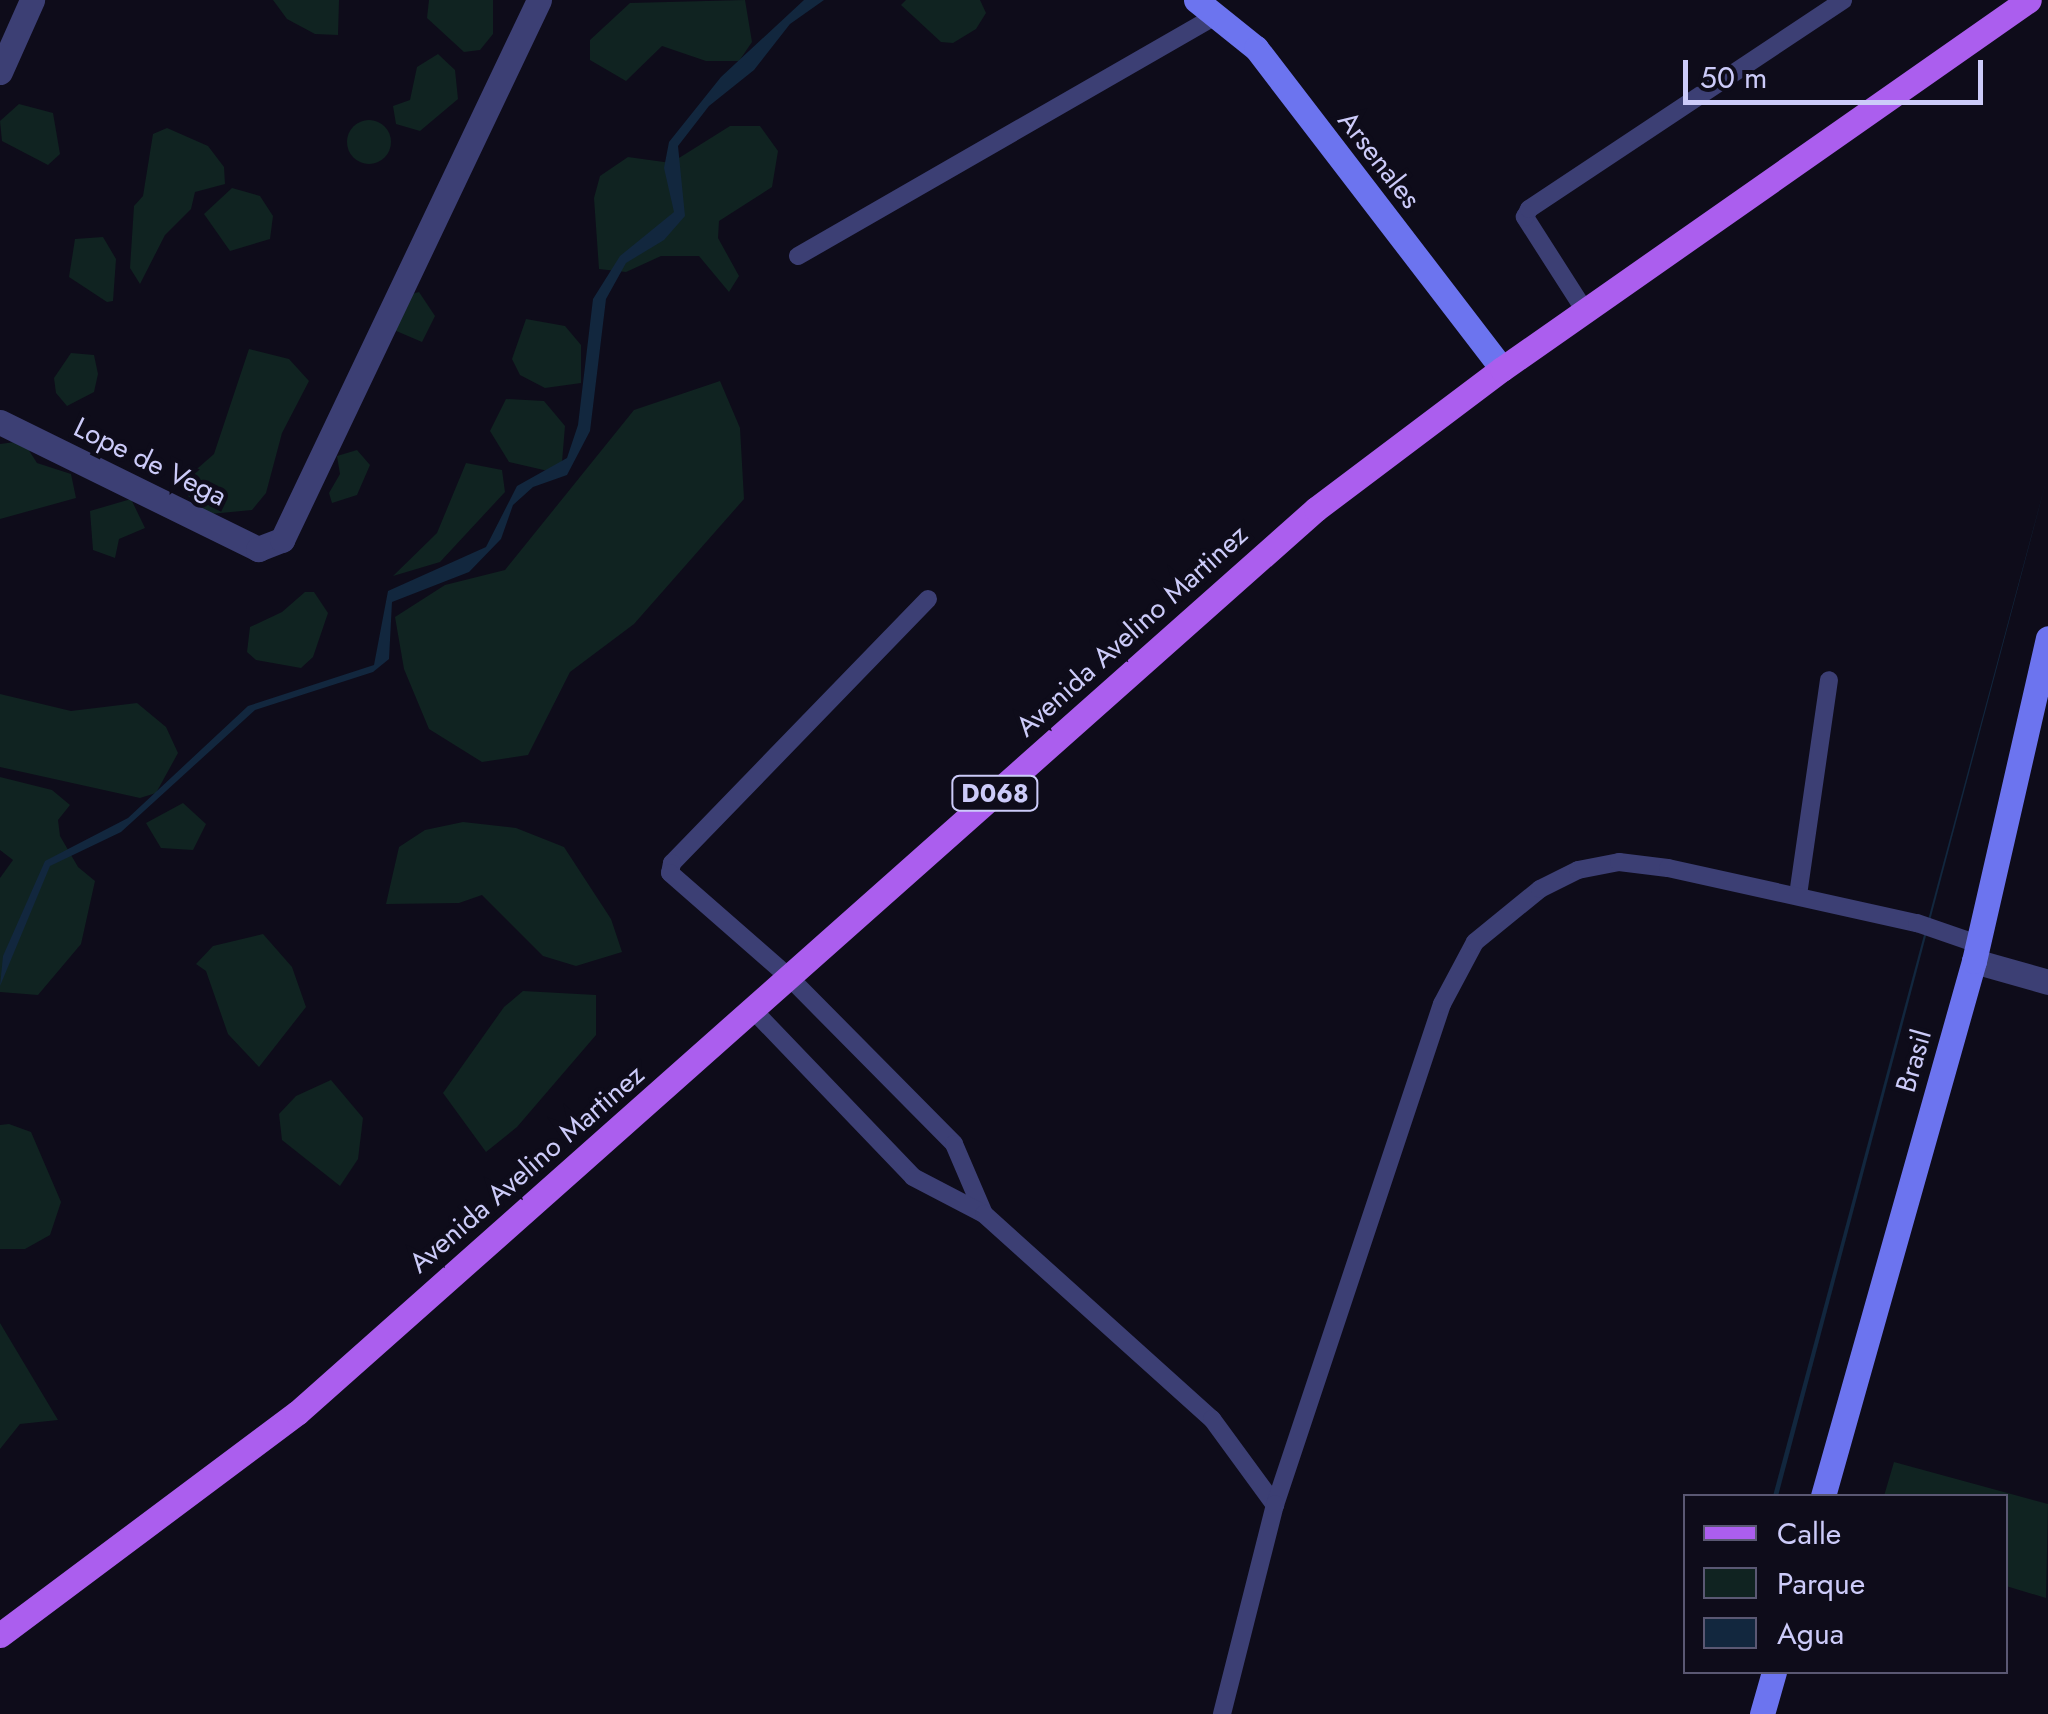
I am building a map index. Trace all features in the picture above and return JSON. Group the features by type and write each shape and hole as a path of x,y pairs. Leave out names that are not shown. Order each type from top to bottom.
{"main road":[{"name":"Avenida Avelino Martinez","path":"0,1635 296,1413 755,1012 1316,509 1502,369 2029,0"},
{"name":"Arsenales","path":"1206,8 1256,48 1502,369"},
{"name":"Brasil","path":"1825,1494 1976,952 2048,638"},
{"path":"1762,1714 1773,1674"}],"street":[{"path":"0,72 32,0"},
{"name":"Lope de Vega","path":"0,422 258,549 274,544 290,530 539,0"},
{"path":"1976,952 2048,982"}],"lane":[{"path":"1586,311 1525,217 1529,209 1843,0"},
{"path":"798,256 1206,8"},
{"path":"928,599 672,863 670,874 792,979 954,1144 984,1214"},
{"path":"1798,895 1829,680"},
{"path":"1222,1714 1275,1505 1442,1004 1474,942 1540,889 1578,870 1619,862 1798,895 1976,952"},
{"path":"755,1012 914,1177 984,1214 1212,1419 1275,1505"}],"green space":[{"path":"273,0 339,0 338,35 315,34 287,19"},
{"path":"429,0 493,0 493,34 480,50 464,52 427,18"},
{"path":"745,0 752,42 739,61 706,61 662,46 626,81 590,60 590,40 630,3"},
{"path":"906,0 980,0 986,13 976,29 953,43 941,42 901,5"},
{"path":"438,54 455,70 458,99 420,131 396,124 393,106 410,100 417,67"},
{"path":"19,104 53,113 60,154 48,165 2,141 0,121"},
{"path":"369,120 385,126 391,142 385,158 369,164 353,158 347,142 353,126"},
{"path":"730,126 760,126 778,151 772,187 719,221 718,238 739,276 729,292 699,256 661,256 626,272 599,269 594,198 600,176 628,157 671,163"},
{"path":"167,128 208,146 224,167 225,184 195,192 191,209 165,235 140,284 130,268 134,206 143,196 153,134"},
{"path":"232,188 260,196 273,216 270,239 230,251 204,214"},
{"path":"103,237 116,259 113,301 107,302 69,277 75,239"},
{"path":"419,292 435,316 422,342 394,330 404,296"},
{"path":"526,319 565,326 581,345 581,383 545,388 520,375 512,359"},
{"path":"249,349 289,359 309,381 282,433 266,493 252,510 210,514 188,496 190,475 214,454"},
{"path":"71,353 94,355 98,374 94,392 67,406 56,393 54,378"},
{"path":"720,381 740,428 744,499 634,624 570,672 528,755 482,762 429,729 404,669 395,617 445,585 505,570 634,410"},
{"path":"506,399 544,401 565,426 561,474 509,462 490,431"},
{"path":"23,441 37,463 71,474 76,498 0,519 0,444"},
{"path":"357,450 370,465 357,495 332,503 329,493 340,474 337,456"},
{"path":"466,463 502,470 505,492 440,562 393,576 437,533"},
{"path":"131,499 145,528 119,539 115,558 93,550 90,511"},
{"path":"305,592 314,592 328,613 313,657 301,668 256,660 247,652 250,627 282,612"},
{"path":"0,694 71,711 137,703 166,727 178,753 156,793 140,798 0,767"},
{"path":"0,777 52,790 70,805 58,820 60,836 78,867 95,881 81,944 38,995 0,992 0,878 13,860 0,850"},
{"path":"183,803 206,824 193,850 161,848 146,823"},
{"path":"463,822 516,828 564,847 611,919 622,952 576,966 543,956 482,895 459,903 386,904 399,847 425,830"},
{"path":"263,934 292,967 306,1007 259,1067 228,1034 206,971 196,964 213,946"},
{"path":"523,991 596,995 596,1035 517,1127 486,1152 443,1093 504,1007"},
{"path":"331,1080 363,1118 358,1159 340,1186 282,1140 279,1114 296,1096"},
{"path":"0,1125 31,1132 61,1202 50,1235 25,1249 0,1249"},
{"path":"0,1323 58,1420 20,1424 0,1449"},
{"path":"1894,1462 2048,1504 2046,1598 2008,1587 2008,1494 1885,1494"}],"water":[{"path":"804,0 824,0 790,24 754,70 709,106 678,146 685,216 664,240 626,263 606,299 590,431 567,475 533,487 513,505 501,539 469,572 392,602 389,659 373,672 255,710 121,832 50,866 0,986 3,956 45,861 128,818 248,706 374,665 388,591 486,547 517,486 567,458 578,425 593,299 620,256 674,212 664,168 669,142 721,77"},
{"path":"2048,474 1779,1494 1774,1494"}]}
